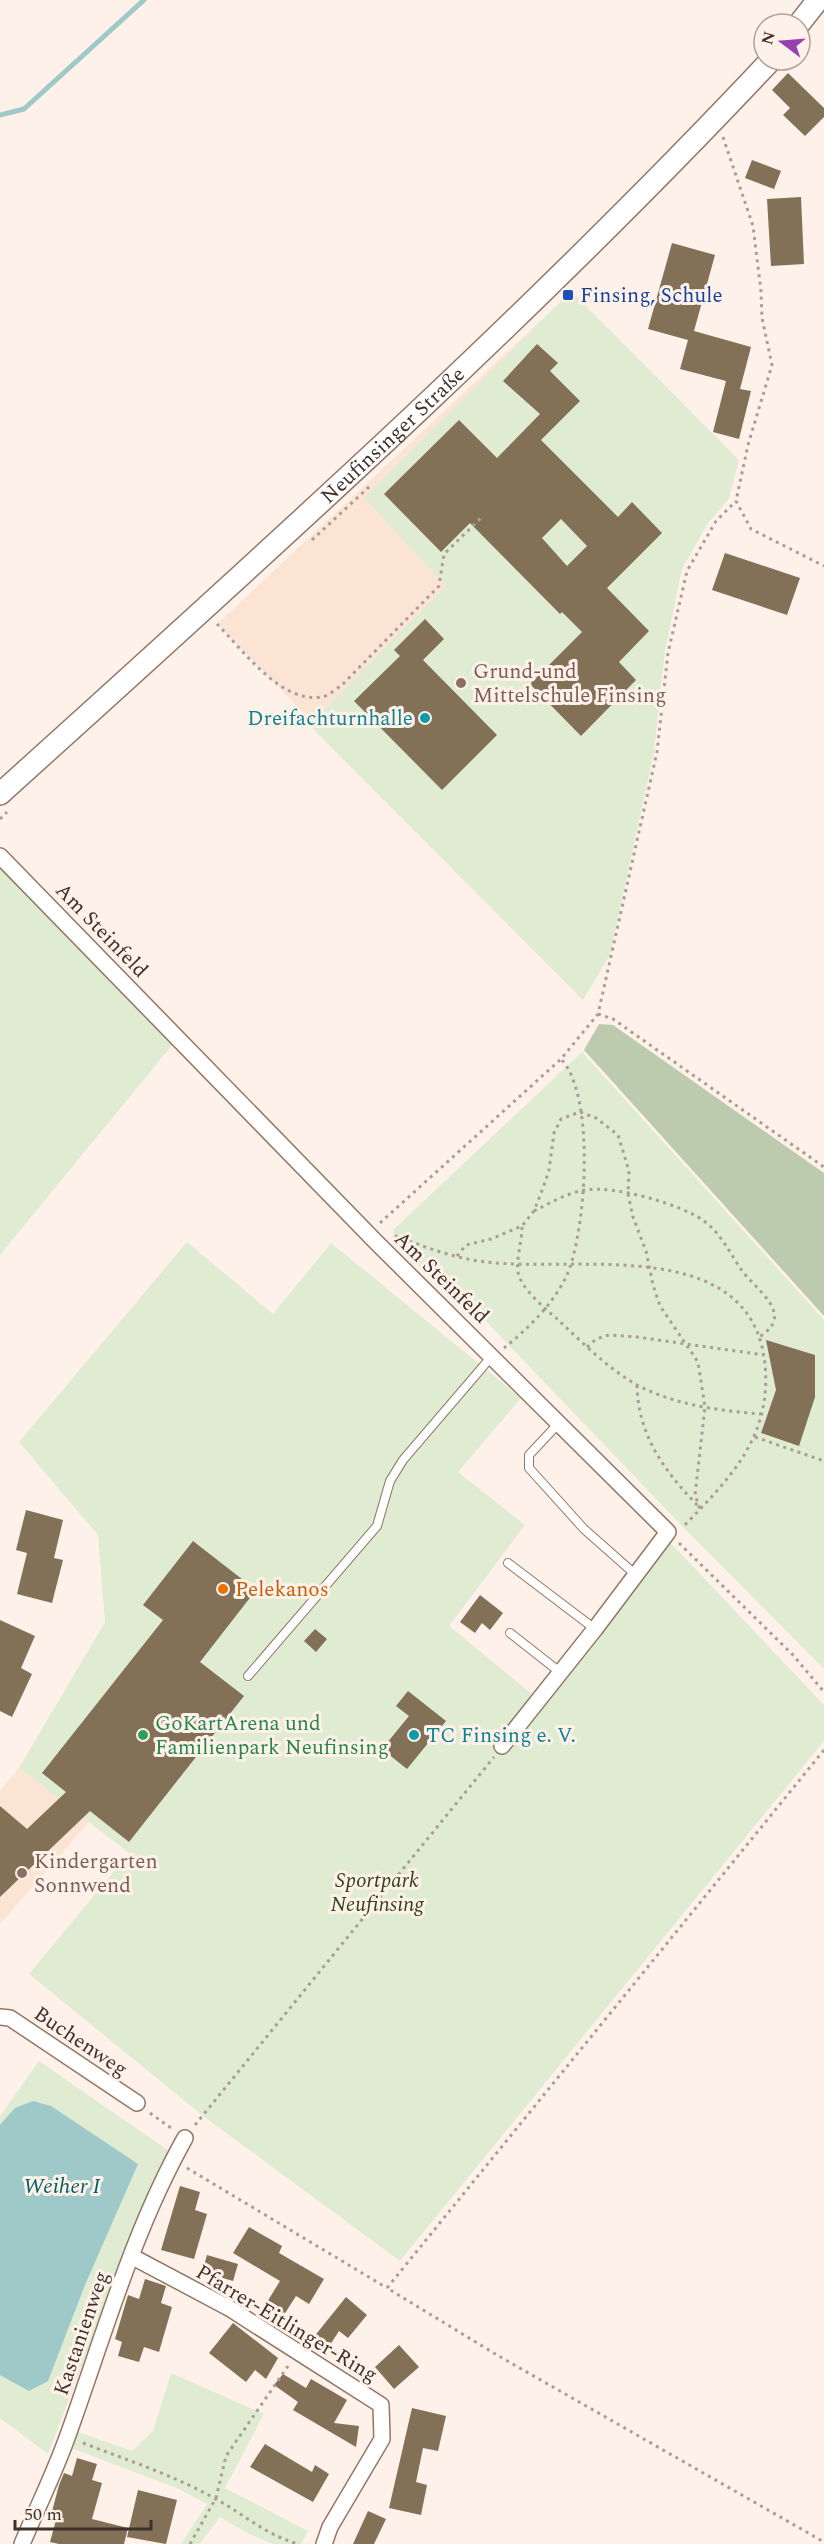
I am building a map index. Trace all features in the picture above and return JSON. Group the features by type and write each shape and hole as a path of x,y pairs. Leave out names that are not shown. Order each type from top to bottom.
{"street":[{"path":"808,12 818,0"},
{"name":"Neufinsinger Straße","path":"0,794 350,477 536,299 760,72"},
{"name":"Am Steinfeld","path":"0,856 372,1238 668,1532"},
{"path":"502,1746 561,1673 668,1532"},
{"name":"Buchenweg","path":"0,2017 10,2019 137,2103"},
{"name":"Kastanienweg","path":"22,2544 67,2437 131,2256 185,2138"},
{"name":"Pfarrer-Eitlinger-Ring","path":"131,2256 229,2308 381,2405 382,2439 330,2527 324,2544"}],"lane":[{"path":"248,1676 377,1526 390,1481 403,1460 492,1356"},
{"path":"559,1423 529,1455 529,1468 537,1480 584,1529 636,1575"},
{"path":"508,1563 595,1629"},
{"path":"510,1633 561,1673"}],"path":[{"path":"372,1238 561,1059 598,1014 657,752 668,653 687,571 716,522 736,501 748,445 772,365 762,318 753,226 716,119"},
{"path":"736,501 751,529 824,566"},
{"path":"217,624 282,689 300,697 323,697 342,685 439,586 444,554 483,516"},
{"path":"598,1014 613,1019 824,1167"},
{"path":"492,1356 509,1343 556,1294 570,1265 577,1239 583,1190 584,1153 578,1092 568,1066 561,1059"},
{"path":"457,1257 466,1245 491,1239 522,1226 534,1211 549,1170 554,1132 561,1119 580,1112 596,1118 618,1135 628,1171 628,1194 660,1306 698,1362 705,1407 695,1495 700,1509"},
{"path":"534,1211 560,1198 583,1190 594,1189 646,1196 679,1208 704,1221 719,1235 740,1268 768,1298 774,1308 775,1317 770,1330 759,1337"},
{"path":"522,1226 518,1273 524,1285 544,1308 615,1370 637,1384 674,1399 705,1407 762,1414"},
{"path":"372,1238 392,1235 457,1257 487,1262 570,1265 595,1263 649,1268 695,1278 719,1288 740,1305 759,1337 764,1355 767,1385 762,1414 754,1437 721,1488 677,1533 668,1532"},
{"path":"587,1347 596,1339 609,1335 764,1355"},
{"path":"637,1384 640,1418 649,1444 662,1466 700,1509"},
{"path":"754,1437 824,1461"},
{"path":"668,1532 793,1655 824,1692"},
{"path":"137,2103 185,2138 502,1746"},
{"path":"387,2288 824,1749"},
{"path":"173,2160 496,2355 824,2542"},
{"path":"190,2544 216,2498 226,2456 298,2353"},
{"path":"67,2437 184,2483 216,2498 258,2528 298,2544"}],"shaded area":[{"name":"Grund-und Mittelschule Finsing","path":"568,295 667,573 583,1000 217,624"},
{"name":"Kindergarten Sonnwend","path":"19,1768 89,1822 0,1924 0,1791"}],"green space":[{"name":"Grund-und Mittelschule Finsing","path":"568,288 739,460 729,499 708,523 682,569 665,651 654,752 610,955 583,1000 309,725 446,586 364,498 560,302"},
{"path":"0,866 173,1044 0,1255"},
{"path":"599,1024 613,1025 824,1173 824,1316 584,1050"},
{"path":"582,1052 824,1320 824,1669 683,1527 438,1271 430,1277 392,1241 394,1229"},
{"name":"Sportpark Neufinsing","path":"187,1242 273,1314 331,1243 521,1398 458,1472 525,1525 449,1626 544,1704 670,1542 824,1705 824,1741 400,2261 207,2119 29,1974 129,1853 19,1768 105,1622 98,1535 19,1442"},
{"name":"Weiher I","path":"39,2061 169,2151 124,2256 48,2454 0,2418 0,2116"},
{"path":"171,2373 264,2414 225,2488 308,2531 301,2544 273,2544 247,2533 220,2517 200,2544 181,2544 207,2504 179,2489 71,2448 78,2432 132,2451 153,2431"}],"water":[{"name":"Weiher I","path":"33,2101 51,2106 138,2164 85,2285 48,2381 29,2391 0,2375 0,2125 15,2108"}],"building":[{"path":"788,73 824,108 824,117 805,136 783,115 790,108 772,90"},
{"path":"752,160 781,171 774,189 745,178"},
{"path":"801,197 804,264 771,266 767,199"},
{"path":"672,243 715,255 694,331 751,347 740,389 751,391 739,439 713,432 726,381 680,369 688,340 648,329"},
{"path":"537,344 558,363 550,371 580,401 541,440 618,517 632,502 662,533 607,588 649,631 619,662 636,680 581,736 530,684 582,632 562,612 560,614 470,523 441,552 384,494 459,420 497,458 540,414 503,381","holes":["561,519 587,546 567,566 542,538"]},
{"path":"725,553 800,578 787,615 712,590"},
{"name":"Dreifachturnhalle","path":"425,619 444,639 423,660 497,735 442,790 354,701 400,656 394,650"},
{"path":"766,1340 815,1355 815,1397 799,1446 761,1433 776,1390"},
{"path":"26,1510 63,1520 54,1558 63,1560 52,1603 17,1594 27,1553 16,1550"},
{"name":"GoKartArena und Familienpark Neufinsing","path":"193,1541 256,1590 200,1662 244,1696 129,1842 90,1811 0,1897 0,1806 27,1829 66,1792 42,1773 163,1620 143,1605"},
{"path":"480,1595 503,1613 490,1630 482,1623 475,1633 460,1622"},
{"path":"0,1620 35,1636 21,1668 32,1674 12,1717 0,1711"},
{"path":"315,1629 327,1639 316,1652 304,1641"},
{"name":"TC Finsing e. V.","path":"408,1691 446,1721 407,1769 382,1749 409,1716 396,1706"},
{"path":"180,2186 200,2192 195,2210 207,2214 194,2259 161,2250"},
{"path":"249,2227 282,2246 279,2253 324,2279 309,2304 296,2296 282,2318 264,2307 280,2281 233,2253"},
{"path":"207,2255 238,2264 233,2281 202,2272"},
{"path":"145,2279 166,2286 161,2303 172,2307 159,2352 144,2347 139,2362 118,2356 122,2342 115,2339 128,2295 139,2299"},
{"path":"346,2297 367,2315 348,2338 339,2331 328,2348 313,2338"},
{"path":"233,2323 278,2358 266,2379 255,2370 246,2382 209,2353"},
{"path":"399,2345 419,2367 394,2389 375,2367"},
{"path":"283,2374 306,2388 311,2379 347,2400 334,2423 359,2426 356,2447 293,2410 298,2402 274,2385"},
{"path":"412,2408 446,2416 438,2451 423,2448 416,2482 427,2485 421,2515 389,2508"},
{"path":"265,2444 312,2472 315,2465 329,2474 313,2502 250,2467"},
{"path":"77,2458 97,2464 92,2480 102,2483 92,2519 128,2528 124,2544 50,2542 56,2520 50,2519 59,2485 64,2473 72,2476"},
{"path":"138,2490 177,2500 166,2544 127,2537"},
{"path":"368,2511 386,2519 374,2544 353,2544"}],"waterway":[{"path":"0,115 24,109 144,0"}],"place":[{"name":"Finsing, Schule","path":"568,295"},
{"name":"Grund-und Mittelschule Finsing","path":"461,683"},
{"name":"Dreifachturnhalle","path":"425,718"},
{"name":"Pelekanos","path":"223,1589"},
{"name":"GoKartArena und Familienpark Neufinsing","path":"143,1735"},
{"name":"TC Finsing e. V.","path":"414,1735"},
{"name":"Kindergarten Sonnwend","path":"22,1873"}]}
